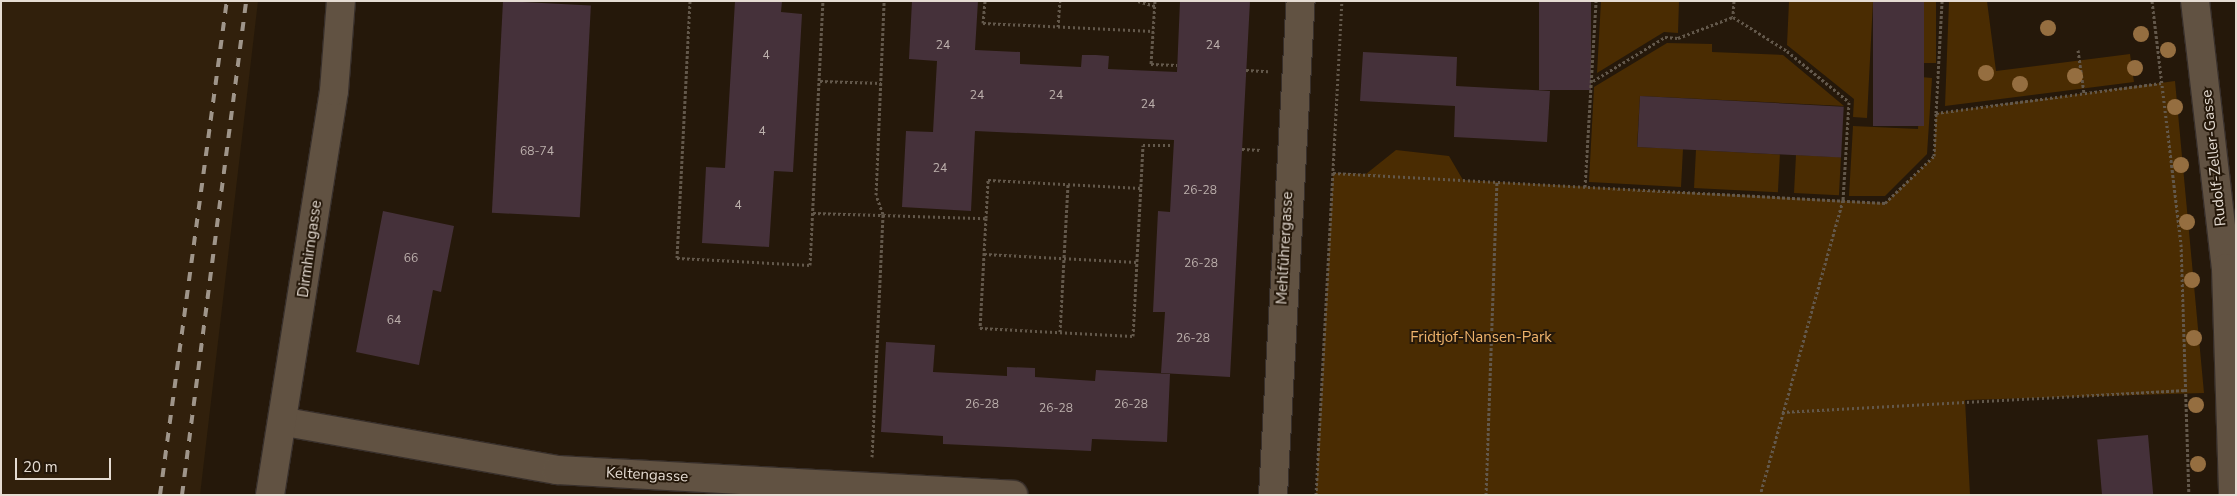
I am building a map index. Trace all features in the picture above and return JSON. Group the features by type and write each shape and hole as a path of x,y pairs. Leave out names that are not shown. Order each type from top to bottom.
{"street":[{"name":"Dirmhirngasse","path":"270,495 285,422 334,91 341,1"},
{"name":"Mehlführergasse","path":"1273,495 1302,1"},
{"name":"Rudolf-Zeller-Gasse","path":"2195,1 2226,268 2233,495"},
{"name":"Keltengasse","path":"285,422 557,470 1012,495"}],"path":[{"path":"690,1 677,258 810,265 823,1"},
{"path":"870,487 883,214 876,195 884,1"},
{"path":"985,1 984,23 1153,31"},
{"path":"1058,27 1060,1"},
{"path":"1138,1 1155,6"},
{"path":"1155,1 1151,64 1177,65"},
{"path":"1316,495 1342,1"},
{"path":"1585,187 1596,1"},
{"path":"1733,17 1734,1"},
{"path":"1332,173 1885,203 1934,156 1942,1"},
{"path":"2152,1 2181,244 2189,495"},
{"path":"1592,81 1665,37 1678,38 1733,17"},
{"path":"1733,17 1787,51 1849,102 1843,200 1760,495"},
{"path":"2078,50 2084,93"},
{"path":"820,81 881,83"},
{"path":"1936,112 2161,83"},
{"path":"1141,188 988,180 980,328 1133,336 1141,188 1143,145 1173,145"},
{"path":"1486,495 1496,182"},
{"path":"1060,332 1068,184"},
{"path":"813,213 986,218"},
{"path":"984,254 1137,262"},
{"path":"1782,412 2186,390"}],"shaded area":[{"path":"1,1 258,1 200,495 1,495"}],"green space":[{"path":"1601,1 1679,1 1678,33 1664,32 1597,73"},
{"path":"1789,1 1873,1 1867,118 1853,117 1854,99 1787,45"},
{"path":"1924,1 1936,1 1936,63 1924,63"},
{"path":"1949,1 1987,1 1996,71 2130,54 2134,82 1945,106"},
{"path":"1667,43 1712,44 1712,52 1783,55 1844,106 1640,96 1637,147 1683,149 1681,187 1589,182 1594,87"},
{"path":"1921,77 1932,78 1927,154 1885,196 1849,196 1853,126 1918,129"},
{"name":"Fridtjof-Nansen-Park","path":"2175,81 2204,393 1965,400 1970,495 1316,495 1333,173 1366,174 1396,150 1449,156 1463,180 1885,203 1934,156 1936,113"},
{"path":"1696,150 1780,154 1778,192 1694,188"},
{"path":"1796,155 1841,157 1839,195 1794,193"}],"building":[{"path":"503,1 591,6 580,217 492,213"},
{"path":"735,1 782,1 781,12 802,14 793,172 774,171 769,247 702,243 706,167 725,168"},
{"path":"912,1 978,1 975,50 1020,52 1020,64 1081,67 1082,55 1096,55 1109,56 1108,69 1177,72 1180,1 1250,1 1230,377 1161,373 1165,312 1153,312 1158,211 1170,212 1174,140 975,131 971,211 902,207 906,131 933,132 937,61 909,59"},
{"path":"1539,1 1591,1 1591,90 1539,90"},
{"path":"1873,1 1924,1 1924,126 1873,126"},
{"path":"1363,52 1457,57 1456,86 1550,91 1547,142 1454,137 1455,106 1360,101"},
{"path":"1640,96 1844,107 1841,158 1637,147"},
{"path":"383,211 454,226 441,292 433,290 419,365 356,352"},
{"path":"886,342 935,345 933,372 1007,376 1007,367 1035,368 1035,377 1095,381 1096,370 1170,374 1167,442 1092,439 1091,451 943,444 943,436 881,432"},
{"path":"2148,435 2153,495 2102,495 2097,439"}],"railway":[{"path":"160,495 227,1"},
{"path":"182,495 246,1"}]}
